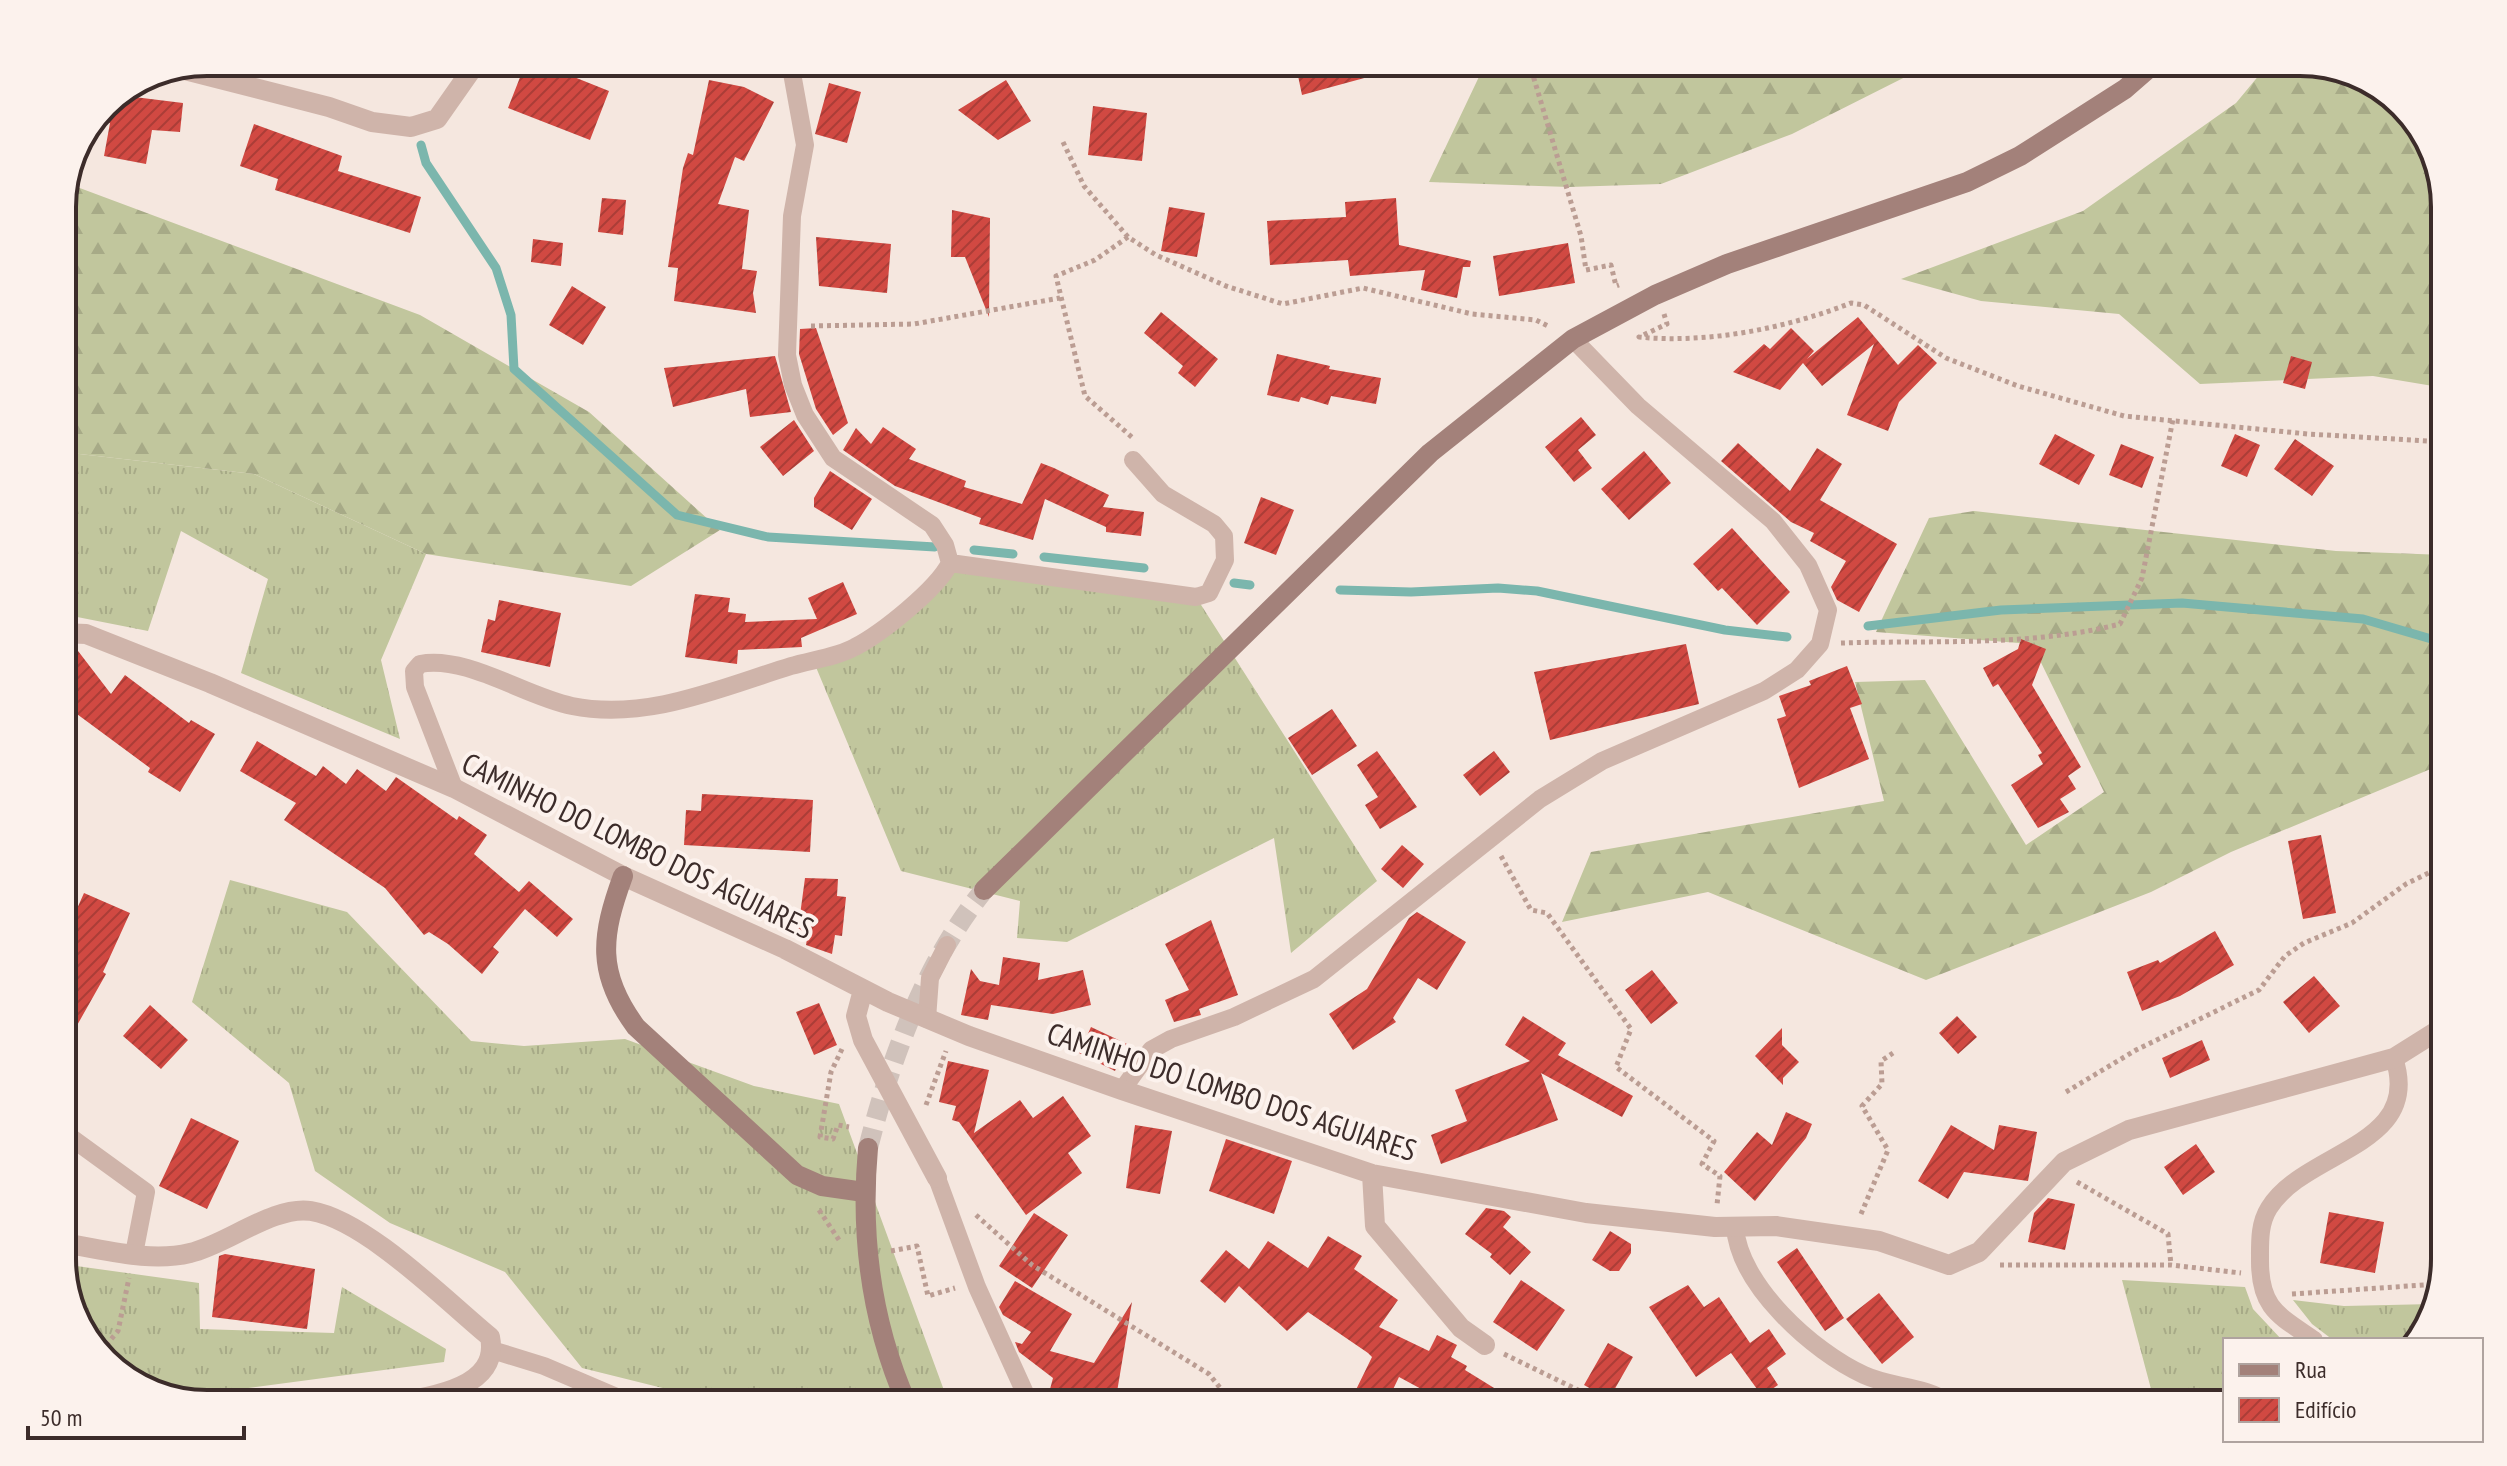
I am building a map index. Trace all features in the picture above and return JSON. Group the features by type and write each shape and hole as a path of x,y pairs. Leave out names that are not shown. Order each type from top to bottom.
{"main road":[{"path":"984,890 1430,453 1573,339 1681,283 1967,182 2020,156 2100,107 2139,76"},
{"path":"623,876 606,925 605,945 611,986 628,1016 797,1175 822,1186 864,1192"},
{"path":"868,1148 864,1237 871,1288 883,1338 902,1390"}],"street":[{"path":"208,76 329,107 372,122 411,127 437,119 467,76"},
{"name":"CAMINHO DO LOMBO DOS AGUIARES","path":"76,634 86,634 210,683 454,788 623,876 785,949 927,1019 1122,1090 1372,1174 1586,1213 1725,1227 1776,1226 1879,1241 1949,1265 1979,1252 2064,1162 2129,1130 2394,1058 2431,1035"},
{"path":"863,990 856,1016 863,1040 940,1182"},
{"path":"1372,1174 1375,1226 1461,1328 1485,1345"},
{"path":"76,1245 158,1257 191,1253 283,1214 307,1210 337,1217 366,1235 490,1337 492,1350 482,1371 454,1390"}],"lane":[{"path":"793,76 805,145 792,216 787,355 793,385 818,438 833,458 932,525 945,545 950,563"},
{"path":"1122,1090 1151,1050 1171,1039 1234,1017 1314,979 1540,799 1602,761 1764,691 1797,670 1820,644 1828,610 1808,565 1773,521 1638,406 1573,339"},
{"path":"950,563 1196,597 1209,593 1225,560 1224,536 1214,524 1163,494 1133,460"},
{"path":"454,788 415,687 414,671 420,664 431,662 475,672 570,706 637,710 680,701 855,648 919,600 950,563"},
{"path":"927,1019 930,978 947,945"},
{"path":"2311,1338 2266,1302 2260,1273 2262,1222 2279,1195 2373,1132 2394,1112 2400,1077 2394,1058"},
{"path":"76,1141 146,1192 134,1254"},
{"path":"940,1182 975,1283 1024,1390"},
{"path":"1725,1227 1749,1271 1779,1311 1808,1338 1864,1375 1924,1390"},
{"path":"492,1350 544,1366 600,1390"}],"path":[{"path":"1533,76 1581,236 1586,270 1611,265 1616,286 1627,281"},
{"path":"1063,142 1084,186 1128,237 1156,255 1226,286 1283,304 1363,288 1472,314 1536,320 1573,339"},
{"path":"1128,237 1095,260 1056,276 1085,396 1139,443 1133,460"},
{"path":"789,325 879,327 914,324 1060,298"},
{"path":"1664,314 1667,324 1639,337 1667,340 1745,331 1851,303 1864,305 1946,358 2018,386 2124,416 2308,434 2431,441"},
{"path":"1820,644 2030,637 2087,632 2120,624 2142,578 2173,419"},
{"path":"1491,837 1531,910 1547,913 1631,1029 1616,1067 1714,1141 1702,1164 1720,1176 1725,1227"},
{"path":"2066,1092 2136,1050 2259,990 2285,956 2304,943 2352,923 2406,884 2431,872"},
{"path":"931,1092 950,1040"},
{"path":"840,1051 831,1072 820,1137 833,1139 838,1125 849,1127"},
{"path":"1852,1237 1888,1150 1862,1106 1882,1084 1881,1061 1893,1053"},
{"path":"2056,1169 2168,1234 2171,1265"},
{"path":"940,1182 1032,1265 1209,1374 1222,1390"},
{"path":"819,1210 843,1246"},
{"path":"891,1251 917,1246 928,1296 975,1283"},
{"path":"107,1344 118,1331 134,1254"},
{"path":"1996,1265 2171,1265 2276,1274 2283,1295 2428,1285"},
{"path":"1485,1345 1578,1390"}],"green space":[{"path":"1479,76 1907,76 1792,134 1661,184 1569,187 1429,182"},
{"path":"2258,76 2334,80 2365,94 2386,109 2409,134 2424,165 2431,199 2431,386 2373,376 2200,384 2119,314 1981,301 1901,279 2083,211 2236,103"},
{"path":"78,187 420,315 589,412 720,530 631,586 426,554 254,474 76,454"},
{"path":"76,454 254,474 426,554 381,660 400,739 241,673 268,579 181,531 148,631 76,617"},
{"path":"1974,511 2336,551 2431,554 2431,769 2231,852 2151,892 1926,980 1708,892 1562,922 1591,852 1884,801 1855,682 1925,680 2026,845 2104,792 2032,644 1876,632 1929,518"},
{"path":"950,563 1196,597 1377,881 1291,953 1274,838 1067,942 1017,938 1020,901 901,871 813,660 855,648"},
{"path":"230,880 347,912 471,1041 524,1046 625,1039 754,1086 839,1104 944,1390 671,1390 582,1368 505,1272 390,1223 315,1171 289,1083 192,1002"},
{"path":"76,1266 199,1283 200,1329 334,1333 342,1287 446,1349 444,1362 233,1390 173,1386 127,1363 103,1339 83,1301"},
{"path":"2122,1280 2245,1287 2253,1309 2280,1338 2223,1338 2223,1390 2151,1390"},
{"path":"2293,1300 2344,1306 2423,1304 2405,1338 2330,1338 2312,1324"}],"building":[{"path":"521,76 574,76 609,91 590,140 508,108"},
{"path":"1298,76 1372,76 1302,95"},
{"path":"709,80 744,87 774,102 744,161 735,157 718,204 749,210 742,269 757,271 753,293 756,313 674,301 678,268 668,267 683,168 688,153 693,155"},
{"path":"1006,80 1031,121 998,140 958,110"},
{"path":"829,83 861,92 847,143 815,134"},
{"path":"137,97 183,103 180,132 152,130 146,164 104,156 110,123 108,122 121,109"},
{"path":"1093,106 1147,113 1142,161 1088,155"},
{"path":"254,124 342,156 338,171 421,197 410,233 275,190 278,179 240,166"},
{"path":"602,198 626,200 623,235 598,232"},
{"path":"1396,198 1399,245 1471,261 1470,267 1463,267 1457,298 1421,290 1425,270 1350,276 1348,260 1270,265 1267,221 1346,217 1345,202"},
{"path":"1169,207 1205,213 1197,257 1161,251"},
{"path":"952,210 990,218 989,317 965,257 951,257"},
{"path":"816,237 891,244 887,293 819,286"},
{"path":"533,239 563,243 561,266 531,262"},
{"path":"1568,243 1575,283 1499,296 1493,256"},
{"path":"572,286 606,307 583,345 549,325"},
{"path":"1161,312 1218,359 1195,387 1178,373 1183,366 1144,333"},
{"path":"1858,317 1898,365 1918,345 1937,363 1899,402 1888,431 1847,415 1874,344 1822,386 1803,363 1780,390 1733,372 1764,344 1770,349 1791,328 1814,351 1807,359"},
{"path":"816,328 848,423 833,435 816,409 799,354 800,329"},
{"path":"1277,354 1330,366 1329,369 1381,378 1376,404 1331,396 1328,405 1301,397 1299,402 1267,395"},
{"path":"775,356 791,412 750,417 746,389 673,407 664,368"},
{"path":"2291,356 2312,362 2305,389 2283,383"},
{"path":"1581,417 1596,435 1578,450 1592,468 1574,482 1545,447"},
{"path":"794,420 814,451 783,476 760,447"},
{"path":"883,427 916,449 909,459 966,481 964,487 1022,504 1041,463 1054,468 1109,495 1103,507 1144,512 1141,536 1106,532 1106,527 1045,499 1033,540 979,524 981,518 895,486 843,450 856,428 871,444"},
{"path":"2055,434 2095,455 2079,485 2039,464"},
{"path":"2235,434 2260,445 2247,477 2221,466"},
{"path":"2295,439 2334,466 2312,496 2274,469"},
{"path":"1738,443 1790,491 1817,448 1842,464 1820,500 1897,544 1859,612 1837,600 1831,587 1846,561 1810,541 1814,533 1791,522 1721,461"},
{"path":"2121,444 2154,457 2142,488 2109,475"},
{"path":"1644,451 1671,483 1629,520 1601,489"},
{"path":"830,471 872,499 852,530 814,507 814,498"},
{"path":"1261,497 1294,510 1276,555 1244,543"},
{"path":"1732,528 1790,592 1757,625 1722,588 1718,591 1693,564"},
{"path":"843,582 857,614 801,638 802,647 738,650 737,664 685,657 695,594 730,598 728,612 746,614 745,622 817,619 808,598"},
{"path":"499,600 561,613 550,667 481,652 488,619 495,621"},
{"path":"2021,639 2046,649 2032,685 2081,767 2068,776 2076,789 2060,799 2069,812 2038,828 2011,785 2043,764 2038,755 2042,753 1998,684 1993,687 1983,668 2018,649"},
{"path":"1686,644 1699,704 1550,740 1534,672"},
{"path":"76,648 111,694 125,675 189,723 191,720 215,734 180,792 148,772 150,768 76,713"},
{"path":"1847,666 1862,704 1850,708 1869,759 1799,788 1777,719 1786,716 1779,696 1811,685 1809,681"},
{"path":"1332,709 1357,746 1312,775 1288,738"},
{"path":"257,741 316,776 323,766 346,784 357,769 386,791 396,777 457,820 459,816 487,835 474,854 519,892 529,881 573,919 557,937 525,909 493,947 499,952 482,974 448,944 429,932 424,935 385,888 284,820 296,803 240,771"},
{"path":"1377,751 1417,807 1380,829 1365,805 1378,797 1357,765"},
{"path":"1494,751 1510,772 1480,796 1463,775"},
{"path":"702,794 813,800 810,852 684,845 686,810 701,811"},
{"path":"2321,835 2336,913 2303,919 2288,841"},
{"path":"1402,845 1424,864 1403,888 1381,869"},
{"path":"805,878 838,879 837,896 846,897 842,936 835,935 832,954 806,945 808,932 798,930"},
{"path":"84,893 130,913 103,972 106,974 76,1027 76,911"},
{"path":"1417,912 1466,942 1437,990 1418,978 1393,1018 1396,1022 1353,1050 1329,1014 1367,989 1409,918"},
{"path":"1211,920 1238,995 1199,1009 1201,1015 1174,1022 1165,1000 1189,990 1165,944"},
{"path":"2215,931 2234,965 2180,996 2142,1011 2127,972 2158,960 2160,963"},
{"path":"1003,957 1040,963 1038,980 1083,970 1091,1005 1053,1014 991,1005 988,1020 961,1015 971,969 980,981 999,985"},
{"path":"1652,970 1678,1003 1651,1024 1625,990"},
{"path":"2314,976 2340,1006 2309,1033 2283,1002"},
{"path":"819,1003 837,1045 814,1055 796,1012"},
{"path":"150,1005 188,1040 161,1069 123,1036"},
{"path":"1523,1016 1566,1043 1558,1055 1633,1096 1622,1117 1541,1073 1558,1120 1441,1164 1431,1135 1467,1121 1455,1090 1530,1061 1505,1045"},
{"path":"1957,1016 1977,1037 1958,1054 1939,1033"},
{"path":"1091,1027 1127,1044 1115,1071 1079,1053"},
{"path":"1782,1028 1782,1045 1799,1062 1783,1078 1783,1085 1755,1056"},
{"path":"2202,1040 2210,1060 2170,1078 2162,1058"},
{"path":"948,1061 989,1070 974,1133 1020,1100 1033,1118 1063,1096 1091,1136 1068,1153 1082,1173 1026,1215 959,1122 952,1120 956,1106 939,1102"},
{"path":"1786,1112 1812,1124 1806,1138 1755,1201 1724,1172 1757,1132 1772,1145"},
{"path":"191,1118 239,1141 207,1209 159,1186"},
{"path":"1135,1125 1172,1131 1160,1194 1126,1188"},
{"path":"1951,1125 1994,1150 1999,1125 2037,1132 2028,1181 1964,1172 1948,1199 1918,1181"},
{"path":"1226,1139 1292,1161 1274,1214 1209,1191"},
{"path":"2196,1144 2215,1172 2183,1195 2164,1167"},
{"path":"2048,1198 2075,1204 2065,1250 2028,1242 2034,1213"},
{"path":"1486,1208 1504,1211 1511,1217 1503,1227 1531,1252 1510,1275 1490,1257 1492,1254 1465,1234"},
{"path":"2329,1212 2384,1222 2375,1273 2320,1263"},
{"path":"1034,1213 1068,1235 1032,1288 999,1266"},
{"path":"1610,1231 1631,1244 1631,1253 1619,1271 1610,1271 1592,1260"},
{"path":"1328,1236 1362,1256 1354,1269 1398,1300 1379,1327 1429,1351 1437,1335 1457,1345 1451,1357 1467,1366 1465,1370 1497,1390 1423,1390 1399,1377 1393,1390 1356,1390 1372,1357 1368,1353 1308,1312 1287,1331 1239,1286 1225,1303 1200,1281 1226,1250 1249,1269 1268,1241 1308,1268"},
{"path":"1797,1248 1844,1318 1825,1331 1777,1262"},
{"path":"225,1254 315,1269 307,1329 212,1317 219,1256"},
{"path":"1521,1280 1565,1310 1537,1351 1493,1322"},
{"path":"1015,1281 1072,1314 1050,1351 1094,1363 1132,1302 1117,1390 1050,1390 1053,1378 1019,1352 1015,1342 1022,1344 1031,1332 1003,1315 999,1307"},
{"path":"1688,1285 1704,1307 1719,1297 1750,1343 1769,1329 1786,1354 1767,1368 1778,1385 1771,1390 1758,1390 1731,1353 1696,1377 1649,1307"},
{"path":"1879,1293 1914,1337 1882,1364 1846,1319"},
{"path":"1608,1343 1633,1357 1614,1390 1593,1390 1584,1385"}],"waterway":[{"path":"421,145 426,163 496,268 511,315 514,369 677,515 768,537 935,547"},
{"path":"974,550 1013,554"},
{"path":"1044,557 1144,568"},
{"path":"1234,583 1250,585"},
{"path":"1340,590 1411,592 1498,588 1537,591 1725,630 1787,637"},
{"path":"1868,626 2001,610 2182,603 2363,619 2431,639"}],"tunnel":[{"path":"868,1148 912,1013 944,948 984,890"}]}
